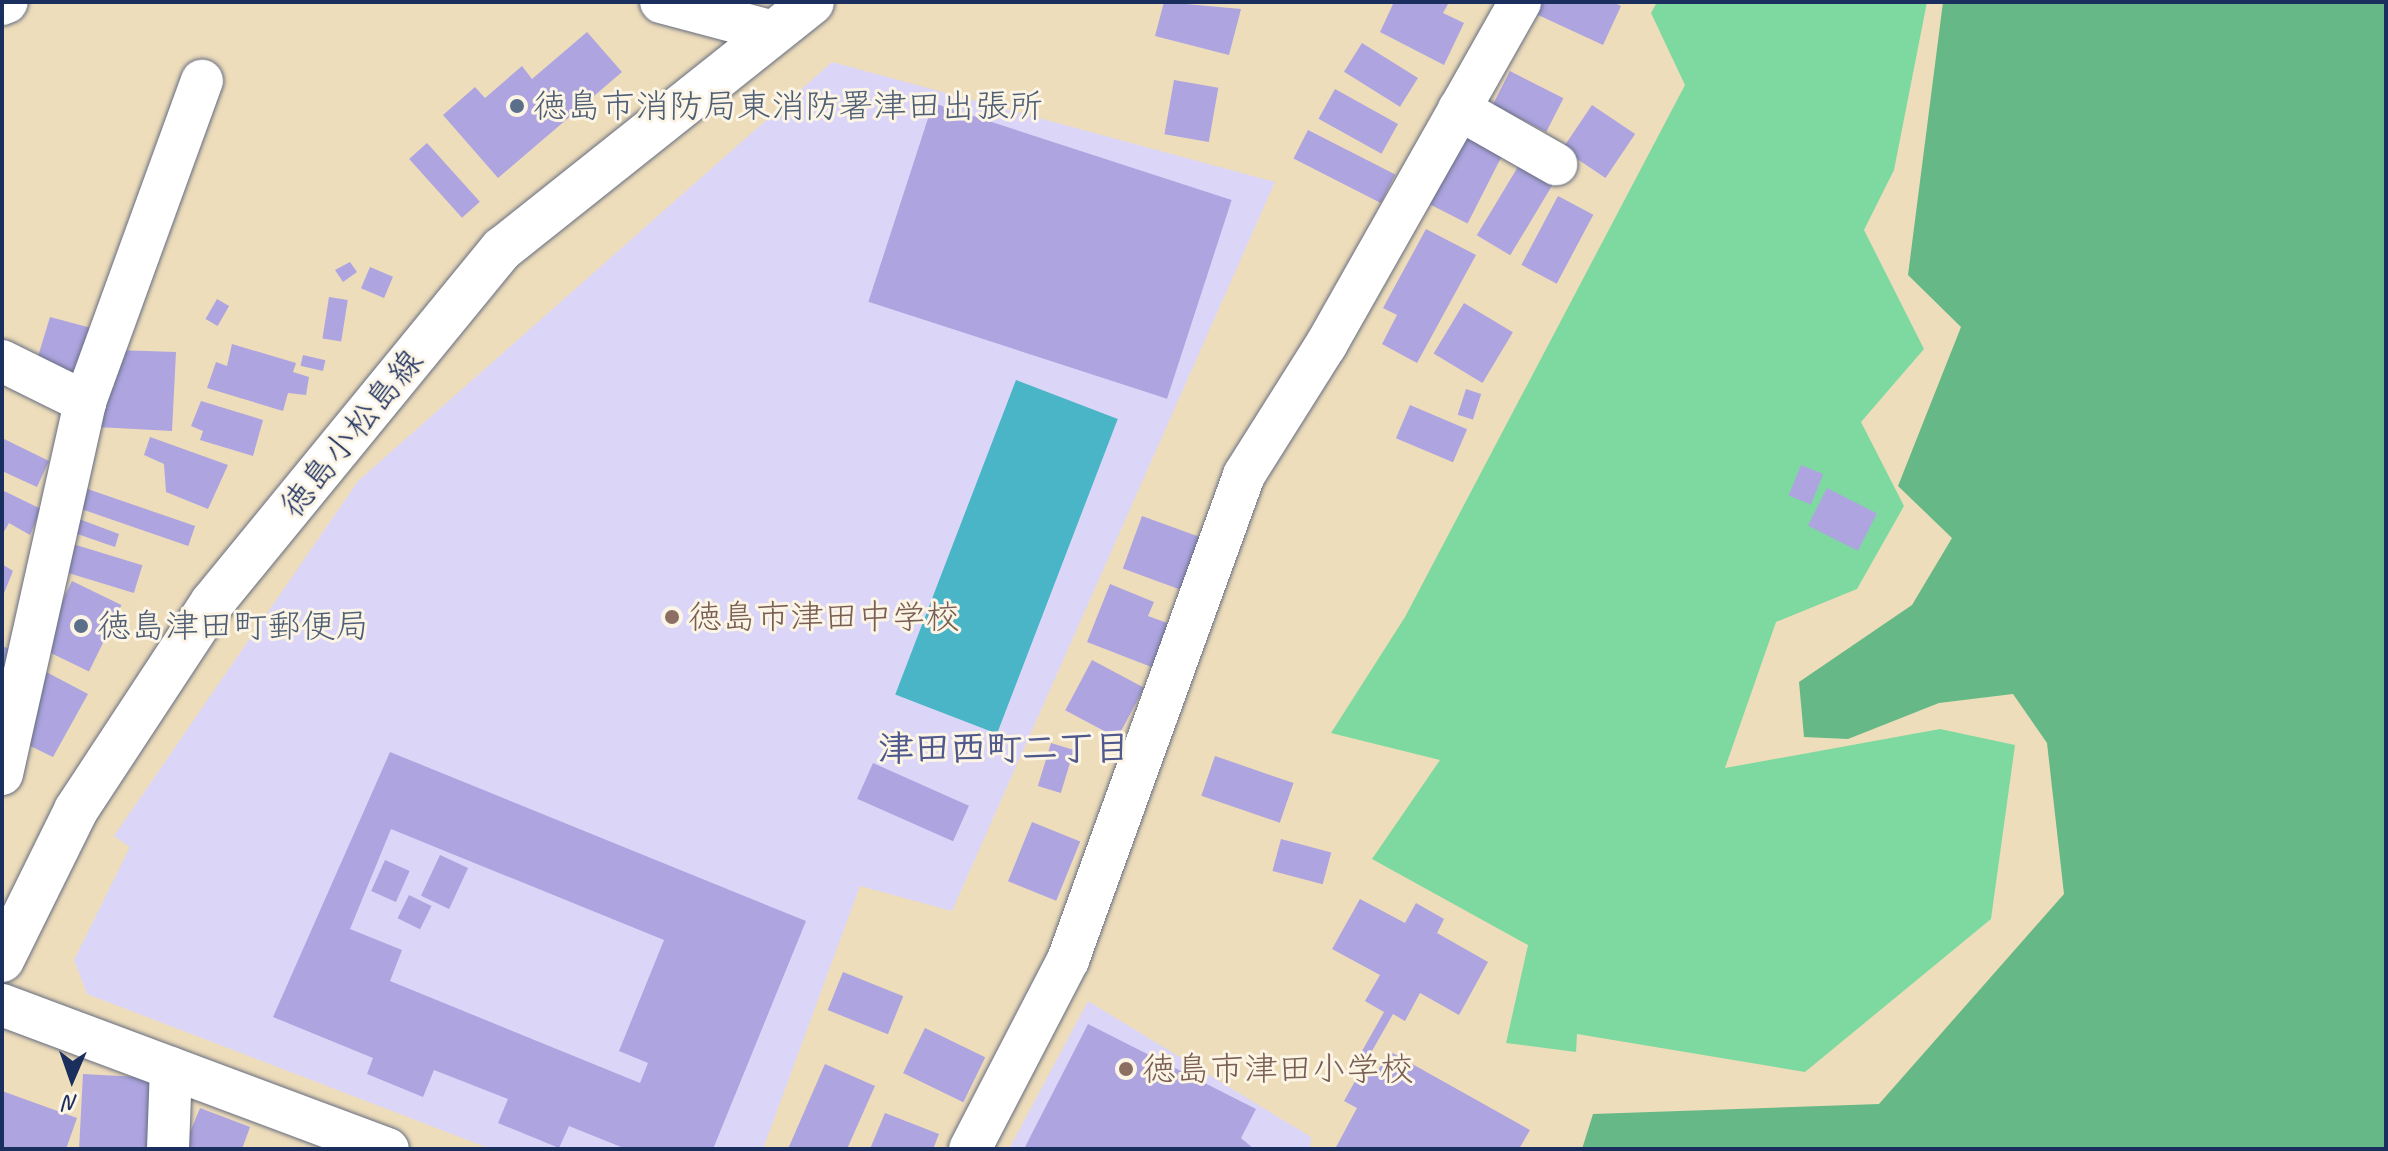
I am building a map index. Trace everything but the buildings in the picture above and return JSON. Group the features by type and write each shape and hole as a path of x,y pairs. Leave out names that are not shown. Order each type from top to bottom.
{"main road":[{"name":"徳島小松島線","path":"2,960 76,810 212,603 502,249 812,2"}],"street":[{"path":"661,2 774,32"},
{"path":"970,1149 1068,960 1244,475 1520,2"},
{"path":"2,774 15,631 85,402 202,81"},
{"path":"1459,109 1556,164"},
{"path":"2,361 85,402"},
{"path":"2,1005 171,1068 324,1138 388,1149"},
{"path":"168,1149 171,1068"}],"shaded area":[{"name":"徳島市津田中学校","path":"832,62 1275,182 952,911 860,886 763,1149 491,1149 87,994 74,960 130,847 114,836 358,481"},
{"name":"徳島市津田小学校","path":"1088,1001 1311,1137 1310,1149 1009,1149"}],"green space":[{"path":"1657,2 1927,2 1894,170 1864,230 1924,349 1861,422 1904,506 1857,589 1776,622 1725,768 1940,729 2015,745 1991,919 1805,1072 1577,1034 1576,1052 1506,1043 1528,945 1372,859 1440,760 1331,733 1405,617 1685,85 1651,13"},
{"path":"1943,2 2386,2 2386,1149 1582,1149 1593,1114 1879,1104 2064,894 2047,743 2013,694 1939,703 1848,739 1804,737 1799,682 1912,605 1952,538 1898,486 1961,327 1908,275"}],"water":[{"path":"1016,380 1118,419 997,734 895,695"}],"place":[{"name":"徳島市消防局東消防署津田出張所","path":"517,106"},
{"name":"徳島市津田中学校","path":"672,617"},
{"name":"徳島津田町郵便局","path":"81,626"},
{"name":"徳島市津田小学校","path":"1126,1069"}],"district":[{"name":"津田西町二丁目","path":"1004,749"}]}
